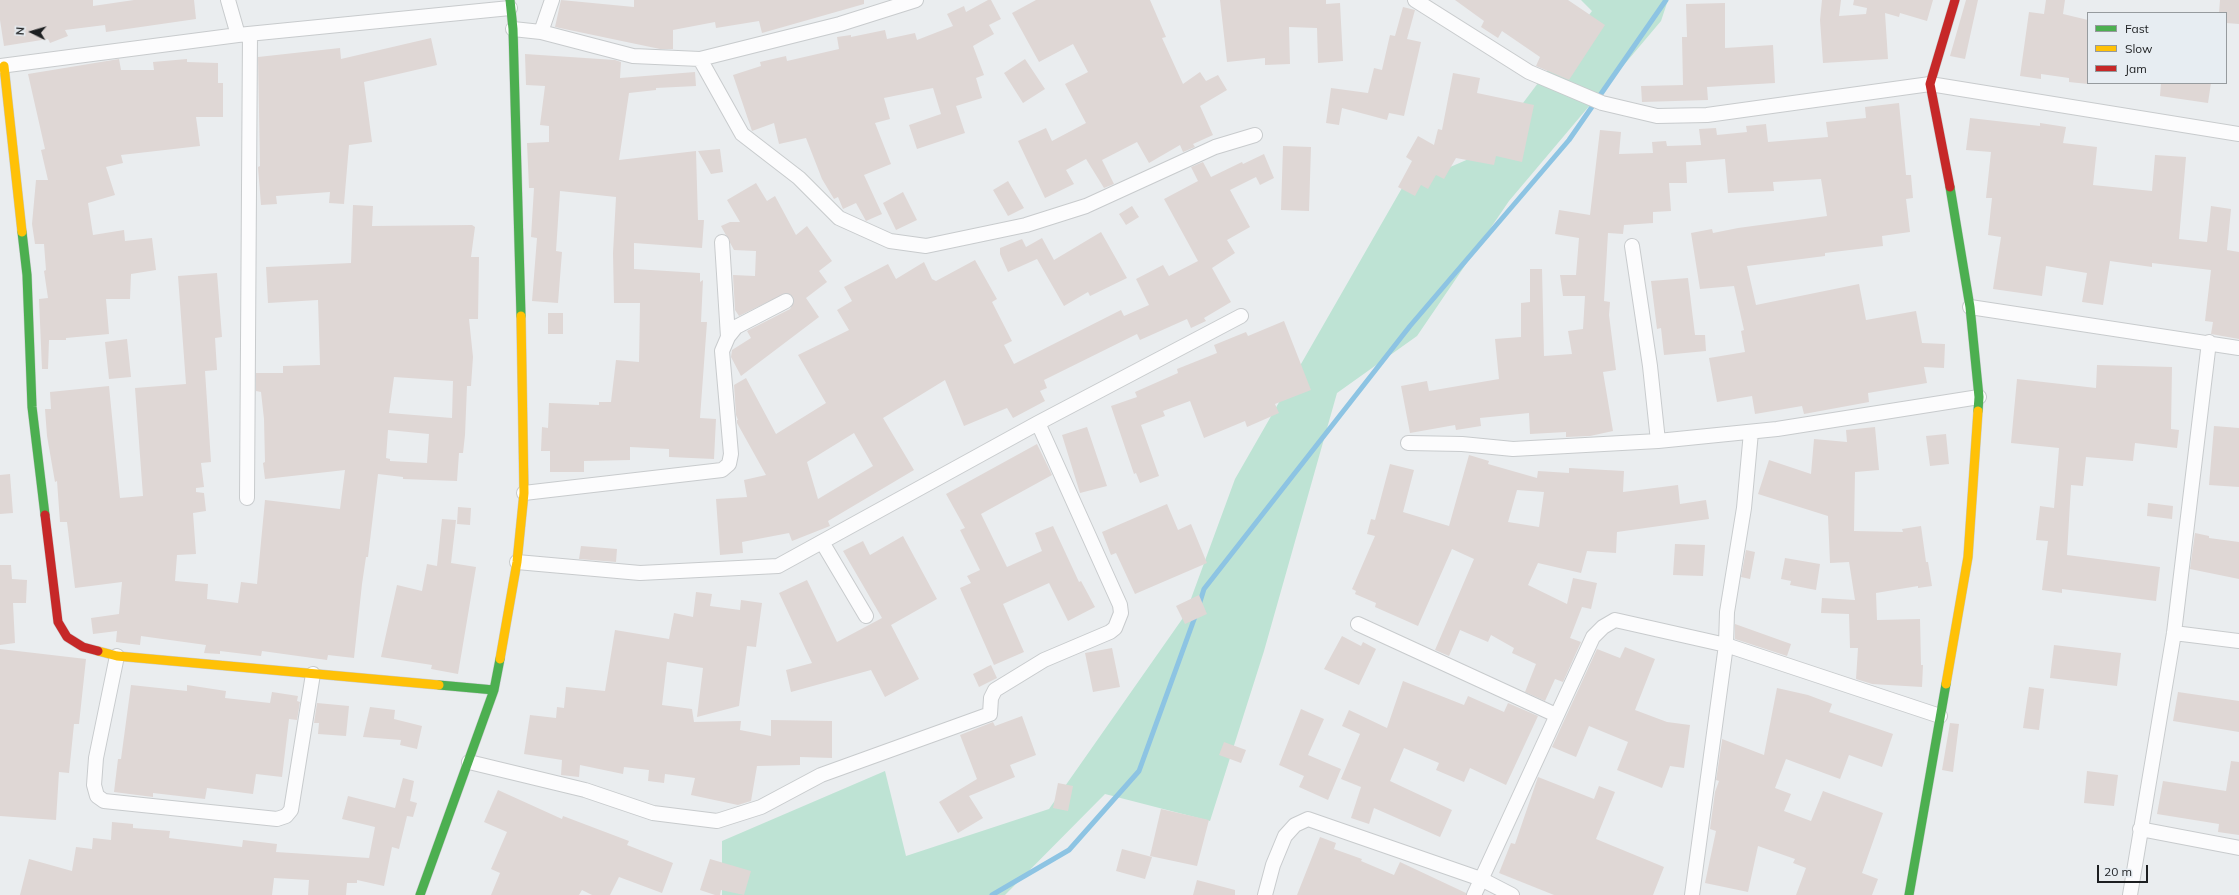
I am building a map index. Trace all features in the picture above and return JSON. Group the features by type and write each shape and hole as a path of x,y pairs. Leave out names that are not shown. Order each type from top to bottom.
{"street":[{"path":"228,0 244,34 247,498"},
{"path":"541,32 552,0"},
{"path":"513,29 541,32 633,56 700,59 840,24 916,0"},
{"path":"1415,0 1529,72 1602,103 1657,116 1707,115 1930,84 2239,134"},
{"path":"1909,895 1968,557 1979,397 1970,307 1947,169 1930,84 1955,0"},
{"path":"420,895 494,690 517,562 524,493 520,262 513,29 510,4 244,34 2,66 27,275 32,407 58,622 67,637 83,647 117,656 494,690"},
{"path":"700,59 742,134 799,178 839,218 890,241 926,246 1026,225 1086,206 1215,147 1255,135"},
{"path":"722,242 728,337"},
{"path":"1632,246 1650,366 1658,441"},
{"path":"524,493 722,470 729,464 731,454 722,351 728,337 736,327 786,301"},
{"path":"1970,307 2209,342 2239,348"},
{"path":"517,562 640,573 778,566 1038,423 1241,316"},
{"path":"2130,895 2174,633 2209,342"},
{"path":"1408,443 1462,444 1513,449 1658,441 1752,432 1979,397"},
{"path":"469,762 585,790 653,813 717,821 761,806 821,775 990,714 991,698 994,690 1044,660 1110,632 1115,628 1121,613 1120,606 1038,423"},
{"path":"1692,895 1726,645 1727,612 1744,508 1752,432"},
{"path":"822,542 866,616"},
{"path":"1474,895 1514,813 1556,715 1593,637 1615,620 1726,645 1940,716"},
{"path":"1358,624 1556,715"},
{"path":"2174,633 2239,641"},
{"path":"117,656 96,758 94,785 96,796 104,800 270,818 286,816 291,810 313,674"},
{"path":"1265,895 1273,865 1285,836 1295,825 1308,819 1481,879 1512,895"},
{"path":"2140,830 2239,848"}],"green space":[{"path":"1581,0 1668,0 1661,21 1509,201 1417,336 1337,393 1264,651 1210,821 1105,794 1005,895 722,895 722,841 885,771 906,856 1049,809 1185,615 1235,479 1402,188 1487,151 1592,11"}],"building":[{"path":"0,0 93,0 93,6 134,0 194,0 196,19 106,32 105,25 65,30 68,36 50,43 48,39 4,46 0,20"},
{"path":"561,0 634,7 634,0 864,0 864,4 762,33 759,21 716,28 715,22 673,30 673,49 660,49 555,27"},
{"path":"988,0 991,0 1001,19 989,25 994,34 973,46 984,75 976,78 982,98 956,106 965,133 917,149 909,125 941,114 933,88 884,98 890,119 875,123 891,164 864,175 882,214 866,221 856,203 843,209 838,197 834,199 822,179 806,138 779,144 774,123 752,131 733,75 761,66 760,62 786,56 787,61 839,49 837,37 851,35 851,37 885,30 887,39 915,33 917,40 953,26 947,14 964,6 966,12"},
{"path":"1036,0 1150,0 1166,37 1162,38 1183,84 1200,72 1206,81 1218,75 1227,90 1200,106 1213,135 1193,144 1195,147 1183,152 1180,145 1149,163 1137,142 1102,160 1114,184 1104,188 1086,159 1066,170 1074,184 1045,198 1018,141 1046,128 1052,141 1086,123 1065,84 1088,72 1073,44 1039,62 1012,13"},
{"path":"1220,0 1326,0 1326,4 1340,3 1343,61 1318,63 1317,28 1289,27 1290,64 1265,65 1265,58 1227,62"},
{"path":"1455,0 1568,0 1605,25 1569,80 1536,66 1540,57 1502,31 1498,38 1481,27 1484,21"},
{"path":"1822,0 1841,0 1839,16 1866,14 1867,8 1853,5 1854,0 1933,0 1927,21 1900,13 1899,17 1885,13 1888,59 1823,63 1820,20"},
{"path":"1966,0 1978,0 1965,59 1950,56"},
{"path":"2046,0 2065,0 2063,14 2087,20 2087,84 2069,82 2069,78 2041,74 2041,79 2020,76 2029,12 2044,14"},
{"path":"2220,0 2239,0 2239,24 2227,23 2227,12 2219,12"},
{"path":"1725,3 1725,48 1773,45 1775,83 1707,87 1708,100 1642,102 1641,86 1683,85 1682,37 1687,37 1686,4"},
{"path":"1403,7 1415,10 1407,39 1421,42 1404,116 1389,113 1387,120 1342,108 1339,125 1326,123 1331,88 1368,93 1374,68 1382,70 1390,35 1395,36"},
{"path":"431,38 437,65 364,82 372,142 349,145 344,204 329,203 330,192 276,196 277,204 261,205 258,167 260,166 258,57 340,48 341,59"},
{"path":"525,54 615,60 621,62 620,78 695,72 696,86 656,88 656,90 629,93 619,160 696,151 698,220 704,220 702,248 634,243 634,269 700,273 700,282 703,280 701,322 707,322 700,418 716,419 714,459 669,457 669,449 630,447 630,460 584,461 584,472 550,472 550,451 541,451 542,427 548,428 549,403 599,405 599,402 611,402 616,360 639,362 640,303 614,303 613,253 616,197 560,191 556,251 562,252 558,303 532,301 537,238 531,237 534,188 529,188 527,143 549,142 549,126 540,125 545,86 526,85"},
{"path":"119,59 121,70 154,70 153,62 187,59 187,62 218,63 218,83 223,83 223,117 196,117 200,146 121,155 123,163 106,167 115,195 88,203 93,235 124,230 125,241 152,238 156,270 131,274 130,299 106,299 109,334 66,338 66,340 49,340 48,369 42,369 39,299 48,298 44,271 46,270 44,244 35,244 32,224 36,180 48,180 41,150 45,149 28,74"},
{"path":"1025,59 1045,89 1023,103 1004,73"},
{"path":"1453,73 1480,78 1477,93 1534,105 1522,162 1496,156 1494,165 1456,158 1444,179 1436,175 1428,189 1421,185 1415,196 1398,187 1412,161 1406,157 1418,136 1434,145 1438,129 1442,130"},
{"path":"2161,84 2211,84 2208,103 2160,96"},
{"path":"1899,103 1906,175 1911,175 1913,198 1906,199 1910,232 1882,236 1883,246 1825,253 1825,256 1747,266 1756,305 1859,284 1866,320 1916,311 1922,343 1945,344 1944,368 1924,367 1927,383 1868,393 1869,402 1804,414 1802,406 1755,414 1752,396 1717,402 1709,358 1745,352 1741,331 1744,330 1734,286 1700,289 1691,233 1712,229 1713,233 1738,228 1827,216 1821,179 1773,182 1774,191 1728,193 1725,159 1686,162 1687,183 1669,183 1671,211 1653,212 1653,223 1624,225 1623,234 1608,233 1604,301 1610,302 1609,315 1616,370 1603,372 1613,431 1590,436 1566,437 1566,432 1530,434 1529,413 1480,418 1481,426 1456,430 1455,425 1410,433 1401,386 1427,381 1429,391 1499,379 1495,339 1521,337 1521,303 1530,302 1530,269 1542,269 1544,356 1572,354 1568,331 1583,329 1585,296 1563,296 1560,275 1576,275 1579,238 1555,234 1559,210 1590,215 1600,130 1621,132 1619,154 1653,153 1652,142 1666,141 1667,146 1701,145 1699,129 1716,128 1717,135 1747,132 1746,126 1766,124 1768,142 1828,137 1826,122 1866,118 1865,107"},
{"path":"1970,118 2040,126 2040,123 2066,127 2063,143 2097,147 2093,185 2152,191 2155,155 2186,157 2179,239 2207,242 2211,206 2231,209 2227,250 2239,252 2239,339 2211,334 2213,322 2205,321 2211,270 2152,263 2152,267 2110,261 2103,305 2082,302 2087,273 2046,266 2042,296 1993,289 2001,237 1988,235 1992,198 1986,198 1991,152 1966,150"},
{"path":"1283,146 1311,147 1309,211 1281,210"},
{"path":"720,149 723,172 711,174 698,151"},
{"path":"1264,154 1274,178 1260,185 1256,177 1230,190 1250,227 1227,240 1235,253 1212,268 1231,302 1204,318 1206,321 1191,328 1187,319 1140,340 1137,334 1044,380 1047,388 1040,391 1045,401 1013,418 1007,408 964,426 945,380 883,418 914,470 828,521 830,526 792,541 789,533 742,542 743,553 720,555 716,499 747,497 744,480 766,475 737,423 738,420 736,415 734,385 746,378 776,434 826,403 798,355 849,330 837,310 852,301 844,287 888,264 896,279 924,262 932,279 936,281 975,260 997,299 992,302 1012,341 1004,345 1014,364 1121,310 1124,316 1149,305 1136,279 1163,265 1169,276 1198,261 1164,199 1198,181 1191,167 1203,162 1211,177 1242,162 1243,164","holes":["854,433 873,466 818,499 807,462"]},
{"path":"1008,181 1024,208 1008,216 993,190"},
{"path":"756,183 767,201 775,196 796,235 807,226 832,261 819,271 827,282 806,298 819,317 741,376 731,357 732,350 751,338 747,331 790,309 794,302 793,297 786,293 739,316 735,310 733,275 755,276 756,251 734,250 721,226 730,222 740,222 727,200"},
{"path":"903,192 917,220 896,230 883,203"},
{"path":"353,205 373,206 372,226 472,225 475,227 471,257 479,257 478,319 469,319 473,357 471,386 467,386 465,435 463,453 459,453 457,481 403,479 403,477 378,474 368,557 366,557 362,584 354,658 328,655 327,660 262,651 261,656 220,651 220,654 204,653 206,645 141,636 140,645 116,642 117,631 93,634 91,618 119,614 122,582 75,588 67,522 60,522 57,481 55,482 47,436 45,409 51,409 50,392 109,386 120,498 143,496 135,388 186,384 178,276 217,273 222,337 215,338 217,370 205,371 211,462 201,463 204,487 196,488 196,492 204,493 206,511 193,513 196,554 177,555 175,581 208,584 207,599 238,603 241,582 257,584 265,500 340,509 345,470 265,479 263,463 265,462 264,419 261,392 256,391 256,373 283,373 283,366 320,365 318,300 268,303 266,267 351,263","holes":["394,377 453,381 452,418 389,413","388,430 429,434 427,463 390,461 390,459 386,458"]},
{"path":"1132,206 1139,217 1126,225 1119,214"},
{"path":"1101,232 1127,278 1090,296 1088,292 1064,306 1037,259 1008,272 1000,254 1000,248 1022,239 1026,247 1042,238 1054,260"},
{"path":"1688,278 1695,335 1705,335 1706,351 1664,355 1661,328 1657,329 1651,281"},
{"path":"548,313 563,313 563,334 548,334"},
{"path":"1284,321 1311,390 1275,404 1279,413 1247,427 1245,421 1204,438 1190,401 1163,411 1165,416 1141,425 1159,476 1140,483 1136,473 1134,474 1111,406 1137,397 1135,392 1178,373 1177,369 1217,353 1214,345 1246,332 1248,336"},
{"path":"127,339 131,377 109,379 105,342"},
{"path":"2097,365 2172,367 2171,429 2179,430 2177,448 2135,443 2133,461 2086,457 2083,486 2071,485 2067,555 2160,567 2156,601 2062,589 2062,593 2042,590 2048,541 2036,540 2040,506 2054,508 2059,448 2011,443 2017,379 2096,388"},
{"path":"2214,426 2239,428 2239,487 2209,485"},
{"path":"1087,427 1107,486 1080,493 1062,435"},
{"path":"1875,427 1879,470 1855,472 1854,531 1903,532 1902,529 1921,526 1926,562 1928,562 1932,586 1918,588 1918,586 1876,593 1877,620 1920,619 1921,665 1923,665 1922,687 1872,684 1856,679 1858,648 1850,648 1849,614 1821,613 1822,598 1855,600 1849,562 1830,563 1828,516 1758,494 1769,460 1811,474 1814,439 1847,442 1846,430"},
{"path":"1946,434 1949,464 1930,466 1926,436"},
{"path":"1037,444 1052,475 981,514 1007,567 1042,551 1035,533 1053,526 1079,582 1081,581 1095,607 1068,621 1049,583 1003,604 1024,652 994,665 960,588 971,583 967,576 980,570 960,530 965,528 946,494"},
{"path":"1469,455 1489,461 1488,464 1537,478 1538,471 1569,473 1569,468 1624,471 1623,492 1678,485 1680,504 1706,500 1709,519 1617,532 1616,553 1587,551 1581,573 1538,563 1528,585 1567,604 1573,578 1597,583 1591,609 1582,607 1570,638 1581,642 1563,682 1555,679 1545,701 1525,692 1536,664 1512,653 1514,648 1491,635 1488,642 1460,630 1449,656 1435,650 1474,559 1452,549 1418,626 1375,607 1376,603 1355,594 1356,591 1352,589 1375,536 1367,534 1371,519 1375,520 1390,464 1414,470 1403,512 1449,526","holes":["1517,490 1544,492 1539,527 1508,522"]},
{"path":"10,474 13,513 0,514 0,475"},
{"path":"2148,503 2173,506 2172,519 2147,516"},
{"path":"1167,504 1178,530 1191,524 1207,563 1135,594 1116,553 1111,555 1102,532"},
{"path":"458,507 471,508 470,525 457,524"},
{"path":"442,519 456,520 451,563 476,567 458,674 431,669 432,665 381,657 397,585 422,591 427,564 437,566"},
{"path":"2195,533 2209,536 2209,538 2239,542 2239,579 2190,569"},
{"path":"903,536 937,599 891,625 919,679 885,697 871,670 791,692 786,670 812,663 779,593 807,580 837,642 882,618 843,551 863,541 870,555"},
{"path":"1675,544 1705,545 1703,576 1673,575"},
{"path":"581,546 617,549 616,562 579,559"},
{"path":"1746,550 1755,552 1750,579 1741,577"},
{"path":"1785,558 1820,564 1816,590 1790,585 1791,581 1781,579"},
{"path":"0,565 11,565 12,579 27,580 26,603 13,603 15,643 0,645"},
{"path":"696,592 712,594 710,606 740,610 741,600 762,603 756,647 747,646 739,706 697,717 703,668 667,662 662,705 692,709 694,722 741,721 740,730 771,736 771,720 832,721 832,758 800,757 800,765 757,766 751,801 738,805 691,795 695,778 665,774 664,783 648,781 649,770 624,767 623,774 580,765 579,777 561,775 562,760 524,754 530,715 556,718 557,707 564,708 566,687 605,691 615,630 669,639 674,613 693,617"},
{"path":"1199,595 1207,614 1185,624 1176,606"},
{"path":"1735,624 1791,644 1787,656 1735,639"},
{"path":"1342,636 1361,646 1363,642 1376,649 1359,685 1324,669"},
{"path":"2054,645 2121,653 2117,686 2050,678"},
{"path":"1625,647 1655,659 1635,710 1667,722 1690,725 1684,768 1670,766 1662,788 1617,770 1628,742 1589,726 1576,757 1552,747 1597,649 1620,658"},
{"path":"1112,648 1120,687 1093,692 1085,653"},
{"path":"0,649 86,659 79,724 74,724 69,773 59,772 56,820 0,816"},
{"path":"991,665 997,678 979,687 973,674"},
{"path":"1403,681 1464,705 1468,696 1504,712 1508,703 1538,716 1506,785 1470,768 1464,782 1436,770 1439,763 1404,748 1390,781 1452,810 1440,837 1374,808 1369,824 1351,818 1361,787 1341,779 1360,734 1342,726 1349,710 1387,728"},
{"path":"131,685 187,691 187,685 226,691 225,698 270,703 272,692 298,696 297,701 300,702 297,720 289,719 282,777 256,774 253,794 207,788 205,799 153,793 153,797 114,792 118,759 121,759"},
{"path":"2029,687 2044,689 2039,730 2023,728"},
{"path":"1777,688 1808,695 1832,704 1829,712 1893,734 1882,767 1849,755 1840,779 1786,759 1775,788 1791,794 1784,811 1811,821 1823,791 1883,813 1862,873 1878,879 1872,895 1796,895 1806,868 1793,863 1795,859 1758,846 1748,892 1705,883 1716,831 1710,829 1715,792 1719,781 1716,780 1722,739 1764,755"},
{"path":"2178,692 2239,701 2239,732 2173,721"},
{"path":"317,703 349,706 346,736 318,734 319,723 314,723"},
{"path":"370,707 395,710 394,719 422,726 417,749 400,745 401,740 363,737"},
{"path":"1301,709 1324,719 1308,755 1341,769 1328,800 1299,787 1304,776 1279,765"},
{"path":"1022,716 1036,755 1010,765 1015,777 969,796 983,818 958,833 939,802 977,779 960,735 993,722 995,726"},
{"path":"1950,723 1959,724 1953,772 1942,770"},
{"path":"1224,742 1246,750 1241,763 1219,755"},
{"path":"2231,761 2239,762 2239,835 2218,832 2219,824 2157,814 2163,781 2226,791"},
{"path":"2087,771 2118,775 2114,806 2084,803"},
{"path":"1538,777 1594,799 1599,786 1615,792 1596,839 1664,867 1653,895 1554,895 1499,873 1511,843 1515,844"},
{"path":"403,778 414,781 410,801 417,803 413,817 407,816 399,849 392,847 384,886 357,880 357,883 347,883 346,895 308,895 309,880 274,878 272,895 20,895 29,859 72,871 76,847 92,849 93,838 111,840 112,822 133,824 133,828 170,831 169,838 242,847 243,840 277,844 276,852 369,858 375,827 342,819 348,796 395,808"},
{"path":"1058,783 1073,786 1068,811 1053,808"},
{"path":"498,790 562,819 563,816 629,841 627,845 673,863 662,893 619,877 610,895 592,895 582,890 579,895 491,895 500,873 491,869 507,832 484,822"},
{"path":"1161,809 1209,820 1197,866 1150,856"},
{"path":"1320,837 1336,843 1334,849 1362,859 1361,861 1394,875 1400,862 1466,893 1466,895 1297,895"},
{"path":"1122,849 1152,857 1145,879 1116,871"},
{"path":"710,859 751,871 744,895 721,890 720,895 715,895 700,890"},
{"path":"1197,880 1235,890 1235,895 1193,895"}],"waterway":[{"path":"1199,605 1204,589 1410,326 1569,140 1666,0"},
{"path":"992,895 1069,850 1139,771 1196,614"}],"traffic: fast":[{"path":"510,0 513,29 521,316"},
{"path":"1950,187 1970,307 1979,397 1978,411"},
{"path":"22,232 27,275 32,407 45,515"},
{"path":"420,895 494,690 500,659"},
{"path":"1909,895 1946,684"},
{"path":"439,685 494,690"}],"traffic: slow":[{"path":"4,66 22,232"},
{"path":"500,659 517,562 524,493 521,316"},
{"path":"1946,684 1968,557 1978,411"},
{"path":"98,651 117,656 439,685"}],"traffic: jam":[{"path":"1950,187 1930,84 1955,0"},
{"path":"45,515 58,622 67,637 83,647 98,651"}]}
